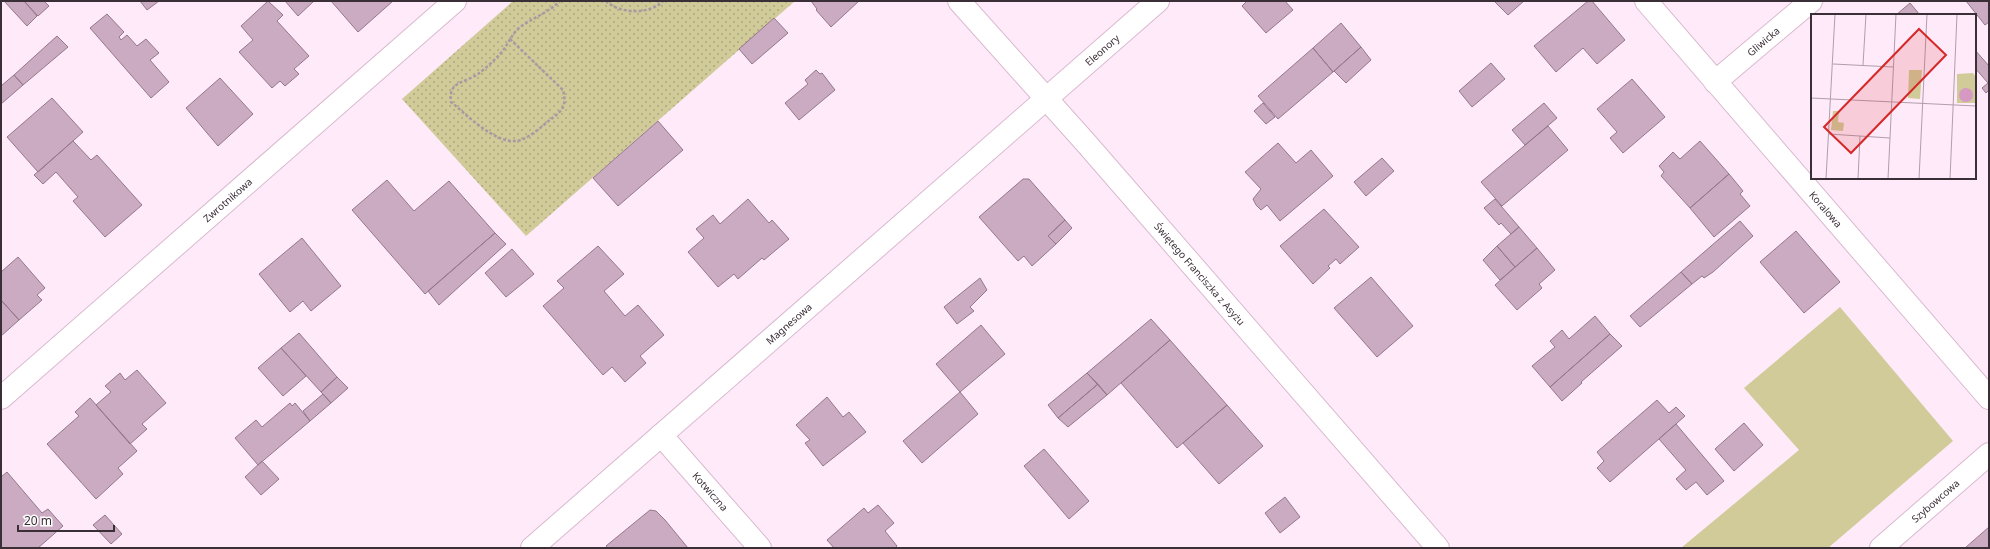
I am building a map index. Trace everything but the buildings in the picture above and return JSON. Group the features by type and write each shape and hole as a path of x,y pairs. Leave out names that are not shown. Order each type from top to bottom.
{"street":[{"name":"Zwrotnikowa","path":"1,398 455,1"},
{"name":"Świętego Franciszka z Asyżu","path":"959,1 1438,548"},
{"name":"Eleonory","path":"1046,99 1158,1"},
{"name":"Koralowa","path":"1646,1 1989,398"},
{"name":"Gliwicka","path":"1715,82 1811,1"},
{"name":"Magnesowa","path":"532,548 1046,99"},
{"name":"Kotwiczna","path":"661,435 760,548"},
{"name":"Szybowcowa","path":"1881,548 1989,454"}],"path":[{"path":"510,39 563,90 566,101 561,111 540,128 517,141 505,140 492,135 451,102 450,94 454,85 477,74 501,52 510,39 519,28 545,13 560,1"},
{"path":"606,1 621,10 635,11 659,5 663,1"}],"shaded area":[{"path":"513,1 795,1 526,236 402,99"},
{"path":"1840,307 1953,441 1828,548 1681,548 1799,450 1744,388"}]}
